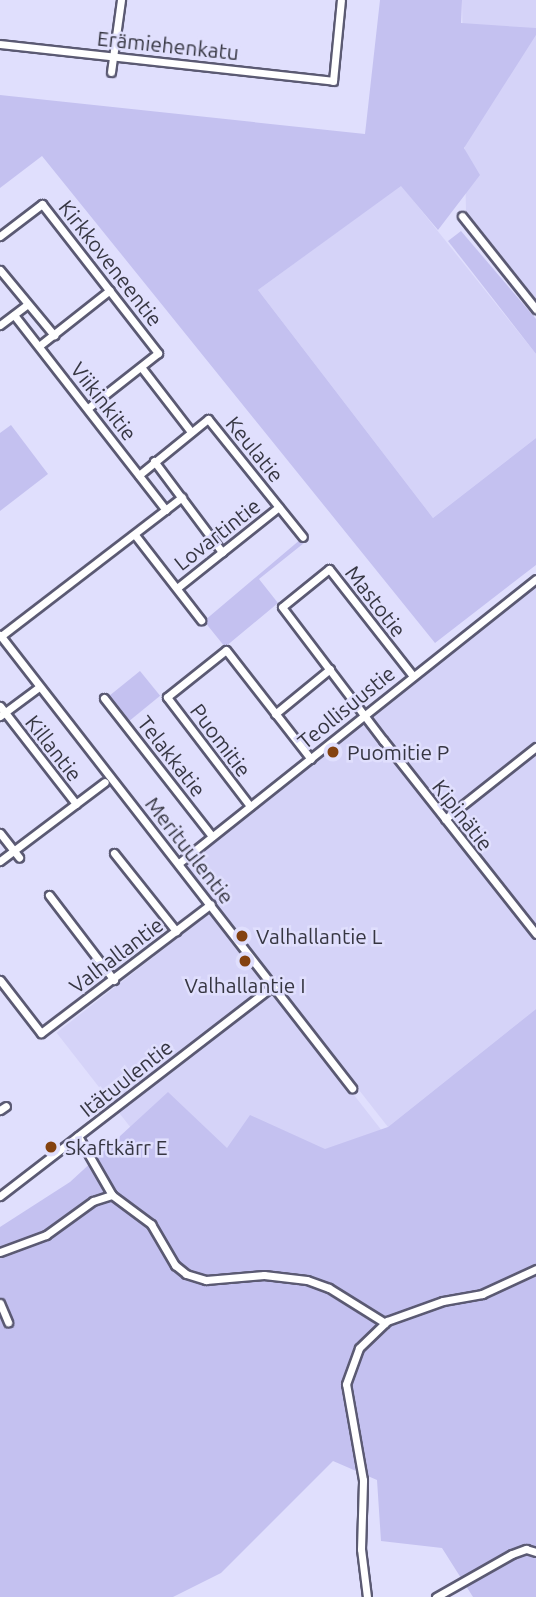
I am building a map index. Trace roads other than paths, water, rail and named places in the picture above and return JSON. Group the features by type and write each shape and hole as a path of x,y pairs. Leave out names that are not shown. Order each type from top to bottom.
{"street":[{"path":"111,72 121,0"},
{"name":"Erämiehenkatu","path":"0,44 333,81 341,0"},
{"name":"Kirkkoveneentie","path":"0,236 42,204 158,353 141,367"},
{"path":"462,216 536,309"},
{"path":"0,270 54,335"},
{"path":"38,346 110,290"},
{"path":"0,326 27,305"},
{"name":"Viikinkitie","path":"14,315 166,510"},
{"path":"88,408 141,367 191,432"},
{"name":"Keulatie","path":"139,475 208,419 303,537"},
{"path":"155,461 222,552"},
{"path":"0,636 182,497"},
{"name":"Lovartintie","path":"177,588 279,507"},
{"path":"135,535 201,620"},
{"name":"Mastotie","path":"365,716 282,607 328,569 413,676"},
{"name":"Teollisuustie","path":"179,863 536,579"},
{"name":"Merituulentie","path":"0,636 352,1088"},
{"name":"Puomitie","path":"250,806 167,697 226,650 311,759"},
{"path":"275,715 330,669"},
{"path":"2,711 39,687"},
{"name":"Telakkatie","path":"104,698 212,836"},
{"name":"Killantie","path":"2,711 76,804"},
{"name":"Kipinätie","path":"365,716 536,934"},
{"path":"445,819 536,747"},
{"path":"0,861 17,854 104,782"},
{"path":"0,833 17,854"},
{"path":"114,853 176,931"},
{"path":"49,895 114,980"},
{"name":"Valhallantie","path":"0,980 41,1033 211,904"},
{"name":"Itätuulentie","path":"0,1196 273,986"},
{"path":"78,1136 112,1195 151,1224 175,1265 186,1274 206,1280 264,1275 307,1280 329,1288 385,1323"},
{"path":"1,1252 47,1235 93,1201 112,1195"},
{"path":"367,1597 361,1549 363,1480 346,1384 359,1348 385,1323 443,1301 482,1294 536,1269"},
{"path":"0,1303 8,1322"},
{"path":"436,1597 512,1553 526,1549 536,1552"}],"place":[{"name":"Puomitie P","path":"333,752"},
{"name":"Valhallantie L","path":"242,936"},
{"name":"Valhallantie I","path":"245,961"},
{"name":"Skaftkärr E","path":"51,1147"}]}
